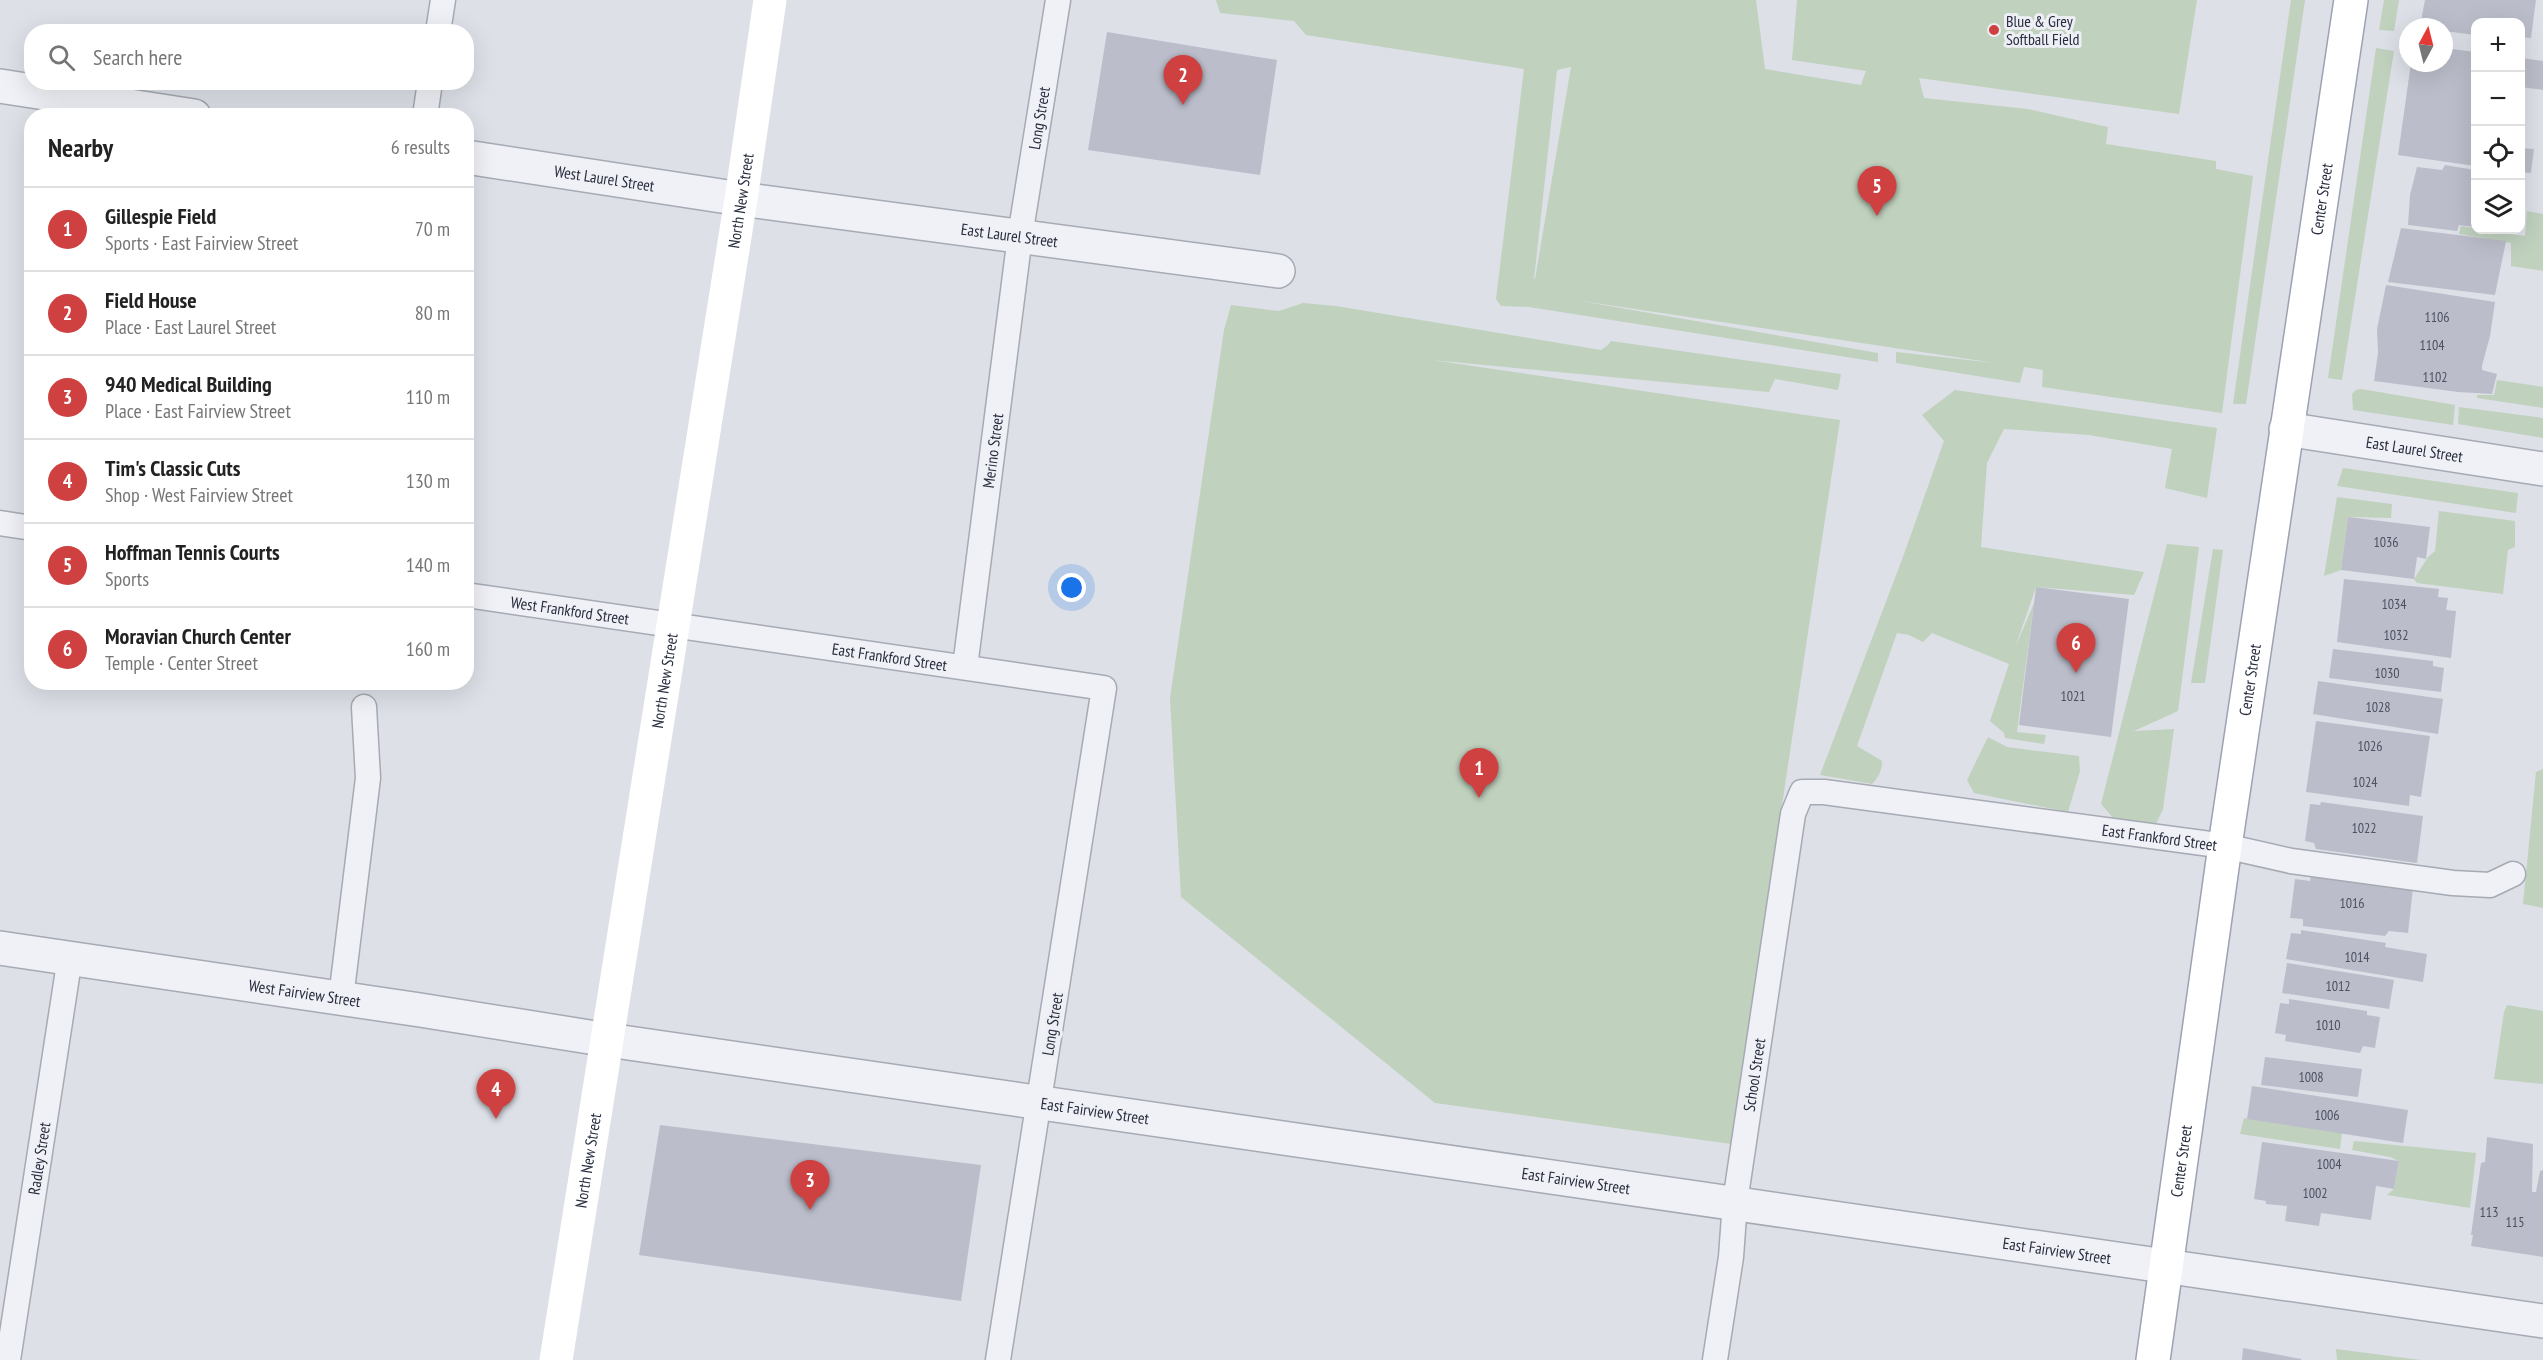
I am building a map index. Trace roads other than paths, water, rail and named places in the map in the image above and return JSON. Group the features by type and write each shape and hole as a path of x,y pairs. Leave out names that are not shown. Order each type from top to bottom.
{"main road":[{"name":"North New Street","path":"556,1360 741,199 770,0"},
{"name":"Center Street","path":"2153,1360 2225,846 2351,0"}],"street":[{"path":"0,86 24,90"},
{"path":"26,90 142,108"},
{"name":"West Laurel Street","path":"474,158 741,199"},
{"name":"East Laurel Street","path":"741,199 1278,271"},
{"name":"East Laurel Street","path":"2286,429 2543,469"},
{"name":"West Fairview Street","path":"0,948 608,1040"},
{"name":"East Fairview Street","path":"608,1040 2543,1321"}],"lane":[{"path":"439,24 442,0"},
{"name":"Long Street","path":"1020,236 1059,0"},
{"path":"426,108 429,90"},
{"name":"Merino Street","path":"965,667 1020,236"},
{"path":"0,523 24,527"},
{"name":"West Frankford Street","path":"474,596 673,627"},
{"name":"East Frankford Street","path":"673,627 1104,688"},
{"name":"Long Street","path":"998,1360 1104,688"},
{"path":"341,998 368,778 364,707"},
{"name":"East Frankford Street","path":"1802,792 1824,792 2225,846 2291,861 2453,883 2490,885 2513,874"},
{"name":"School Street","path":"1715,1360 1731,1257 1735,1202 1792,814 1802,792"},
{"name":"Radley Street","path":"8,1360 70,957"}],"place":[{"name":"Blue & Grey Softball Field","path":"1994,30"},
{"name":"Field House","path":"1183,105"},
{"name":"Hoffman Tennis Courts","path":"1877,216"},
{"name":"Moravian Church Center","path":"2076,673"},
{"name":"Gillespie Field","path":"1479,798"},
{"name":"Tim's Classic Cuts","path":"496,1119"},
{"name":"940 Medical Building","path":"810,1210"}]}
